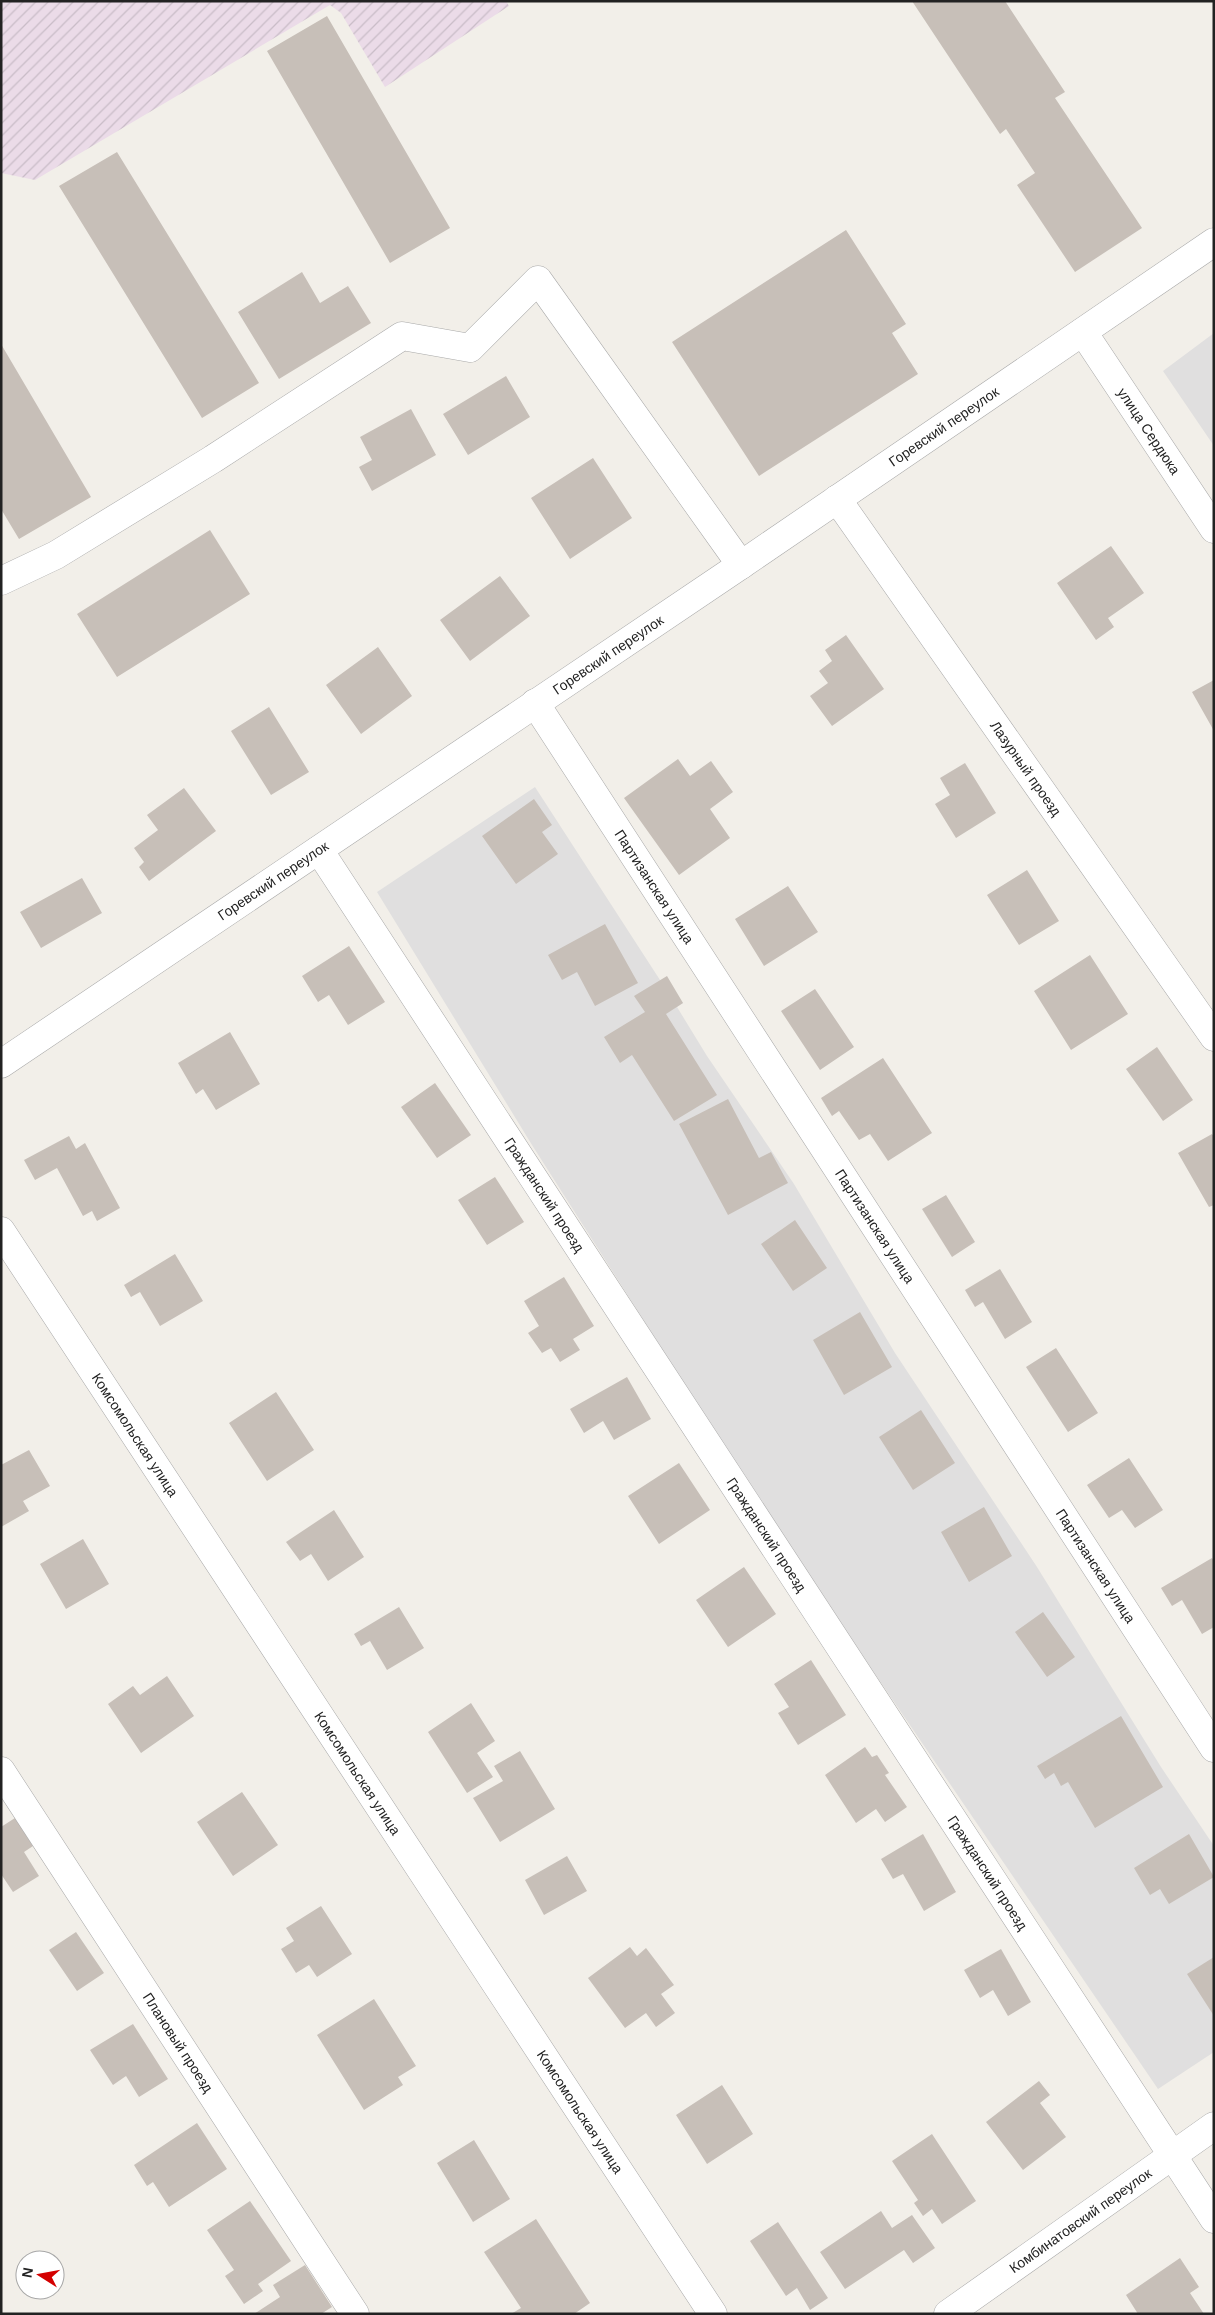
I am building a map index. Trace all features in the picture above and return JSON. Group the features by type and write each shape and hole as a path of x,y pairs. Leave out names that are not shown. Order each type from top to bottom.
{"street":[{"name":"Горевский переулок","path":"1,1064 741,565 1214,242"},
{"path":"1,581 56,556 213,459 402,336 470,348 538,280 741,565"},
{"name":"улица Сердюка","path":"1083,332 1214,529"},
{"name":"Лазурный проезд","path":"837,499 1214,1037"},
{"name":"Партизанская улица","path":"535,703 1214,1748"},
{"name":"Гражданский проезд","path":"318,850 1214,2219"},
{"name":"Комсомольская улица","path":"1,1232 713,2314"},
{"name":"Плановый проезд","path":"1,1771 355,2314"},
{"name":"Комбинатовский переулок","path":"948,2314 1214,2126"}],"shaded area":[{"path":"1,1 506,1 509,6 385,87 341,13 330,5 35,180 1,173"},
{"path":"1214,333 1214,446 1163,371"},
{"path":"535,787 660,980 683,1003 677,1007 707,1056 794,1184 895,1353 1037,1567 1161,1767 1214,1846 1214,2052 1158,2089 873,1671 688,1390 532,1145 377,892"}],"building":[{"path":"912,1 1005,1 1065,92 1055,98 1142,228 1075,272 1017,185 1035,173 1006,129 1000,134"},
{"path":"327,16 450,228 390,263 267,51"},
{"path":"117,152 259,383 202,418 59,186"},
{"path":"846,230 906,324 892,333 918,374 759,476 672,342"},
{"path":"302,272 320,303 348,286 371,323 279,379 238,312"},
{"path":"1,344 91,497 19,539 1,509"},
{"path":"506,376 530,417 468,455 443,414"},
{"path":"411,409 436,455 372,491 359,467 372,460 360,437"},
{"path":"593,458 632,518 570,559 531,498"},
{"path":"210,530 250,594 117,677 77,614"},
{"path":"1111,546 1144,593 1108,618 1114,627 1096,640 1057,583"},
{"path":"500,576 530,616 470,661 440,620"},
{"path":"846,635 884,689 832,726 810,696 828,683 819,671 832,661 825,650"},
{"path":"378,647 412,696 361,734 326,685"},
{"path":"1214,680 1214,731 1192,692"},
{"path":"269,707 309,772 271,795 231,731"},
{"path":"678,759 690,776 711,761 733,792 710,809 730,838 679,875 624,798"},
{"path":"965,763 996,813 956,838 935,804 950,795 940,778"},
{"path":"184,788 216,831 149,881 139,867 144,862 134,848 158,830 147,815"},
{"path":"534,799 552,825 542,832 558,854 516,884 482,836"},
{"path":"1027,870 1059,921 1019,945 987,895"},
{"path":"82,878 102,913 41,948 20,912"},
{"path":"788,886 818,932 764,966 735,919"},
{"path":"605,924 638,983 595,1006 577,972 562,980 548,955"},
{"path":"349,946 385,1002 348,1025 329,995 318,1002 302,976"},
{"path":"1090,955 1128,1014 1071,1050 1034,991"},
{"path":"667,976 683,1003 666,1014 717,1095 674,1121 632,1055 620,1063 604,1037 645,1012 634,996"},
{"path":"815,989 854,1047 820,1070 781,1011"},
{"path":"230,1032 260,1084 216,1110 203,1089 196,1094 178,1063"},
{"path":"1157,1047 1193,1100 1163,1121 1126,1069"},
{"path":"883,1058 932,1133 888,1161 870,1134 859,1140 839,1111 832,1116 821,1098"},
{"path":"435,1083 471,1135 437,1158 401,1107"},
{"path":"728,1099 759,1158 771,1152 788,1183 728,1215 679,1124"},
{"path":"1212,1134 1214,1137 1214,1205 1209,1207 1178,1153"},
{"path":"69,1136 76,1149 85,1143 120,1208 97,1221 92,1211 83,1216 57,1168 35,1180 24,1160"},
{"path":"495,1177 524,1222 487,1245 458,1200"},
{"path":"946,1195 975,1242 952,1257 922,1209"},
{"path":"795,1220 827,1268 793,1291 761,1244"},
{"path":"175,1254 203,1301 160,1326 140,1292 131,1297 124,1285"},
{"path":"1000,1269 1032,1322 1005,1339 983,1302 975,1307 965,1290"},
{"path":"564,1277 594,1326 573,1339 580,1350 560,1362 551,1348 542,1353 528,1333 539,1326 524,1301"},
{"path":"860,1312 892,1367 844,1395 813,1340"},
{"path":"1056,1348 1098,1413 1068,1432 1026,1367"},
{"path":"627,1377 651,1419 614,1440 603,1421 584,1433 570,1409"},
{"path":"276,1392 314,1450 267,1481 229,1423"},
{"path":"921,1410 955,1463 913,1490 879,1437"},
{"path":"29,1450 50,1486 23,1501 29,1511 1,1527 1,1465"},
{"path":"1129,1458 1163,1510 1135,1528 1122,1510 1109,1518 1087,1485"},
{"path":"679,1463 710,1510 659,1544 628,1496"},
{"path":"984,1507 1012,1556 969,1582 941,1532"},
{"path":"334,1510 364,1557 328,1581 311,1554 300,1561 286,1542"},
{"path":"83,1539 109,1584 66,1609 40,1564"},
{"path":"1212,1558 1214,1561 1214,1627 1202,1634 1182,1600 1172,1606 1161,1588"},
{"path":"744,1567 776,1614 728,1647 696,1600"},
{"path":"399,1607 424,1648 387,1670 370,1641 361,1646 354,1634"},
{"path":"1043,1612 1075,1657 1047,1677 1015,1632"},
{"path":"811,1660 846,1715 798,1745 778,1713 789,1707 774,1684"},
{"path":"167,1676 194,1716 141,1753 108,1704 133,1686 140,1695"},
{"path":"471,1703 495,1741 477,1753 493,1777 467,1793 428,1732"},
{"path":"1121,1716 1163,1787 1095,1828 1068,1782 1061,1786 1054,1773 1045,1779 1037,1766"},
{"path":"865,1747 872,1757 877,1755 889,1773 885,1775 907,1807 885,1822 876,1809 856,1823 825,1775"},
{"path":"520,1751 555,1809 500,1842 473,1798 503,1781 494,1766"},
{"path":"242,1792 278,1845 233,1876 197,1822"},
{"path":"15,1818 33,1846 24,1852 39,1876 13,1892 1,1874 1,1827"},
{"path":"923,1834 956,1892 924,1911 903,1874 893,1879 881,1859"},
{"path":"1189,1834 1214,1877 1169,1904 1160,1889 1150,1895 1134,1868"},
{"path":"567,1856 587,1891 544,1915 525,1880"},
{"path":"321,1906 352,1954 317,1977 309,1965 296,1973 281,1949 294,1941 286,1928"},
{"path":"76,1932 104,1973 77,1991 49,1950"},
{"path":"630,1947 637,1956 646,1948 674,1985 661,1994 675,2013 656,2027 646,2013 625,2028 588,1978"},
{"path":"1001,1949 1031,2002 1008,2016 993,1990 980,1998 964,1970"},
{"path":"1214,1957 1214,2016 1187,1974"},
{"path":"374,1999 416,2066 398,2077 403,2085 364,2110 317,2035"},
{"path":"133,2024 168,2079 139,2097 126,2076 113,2085 90,2050"},
{"path":"1039,2081 1050,2095 1040,2103 1066,2137 1023,2170 986,2122"},
{"path":"722,2085 753,2134 707,2164 676,2115"},
{"path":"197,2123 227,2169 169,2207 153,2182 147,2186 134,2165"},
{"path":"932,2134 976,2201 942,2224 932,2209 923,2216 914,2203 918,2200 892,2161"},
{"path":"474,2140 510,2199 473,2222 437,2163"},
{"path":"250,2201 291,2261 258,2284 263,2291 244,2304 225,2276 234,2270 207,2230"},
{"path":"881,2211 892,2228 912,2215 935,2248 913,2263 904,2250 845,2289 820,2252"},
{"path":"536,2219 590,2303 574,2314 511,2314 521,2308 484,2252"},
{"path":"778,2222 828,2298 810,2310 797,2288 786,2296 750,2241"},
{"path":"1180,2258 1199,2287 1190,2293 1204,2314 1138,2314 1126,2295"},
{"path":"305,2265 332,2307 321,2314 254,2314 280,2297 273,2285"}]}
